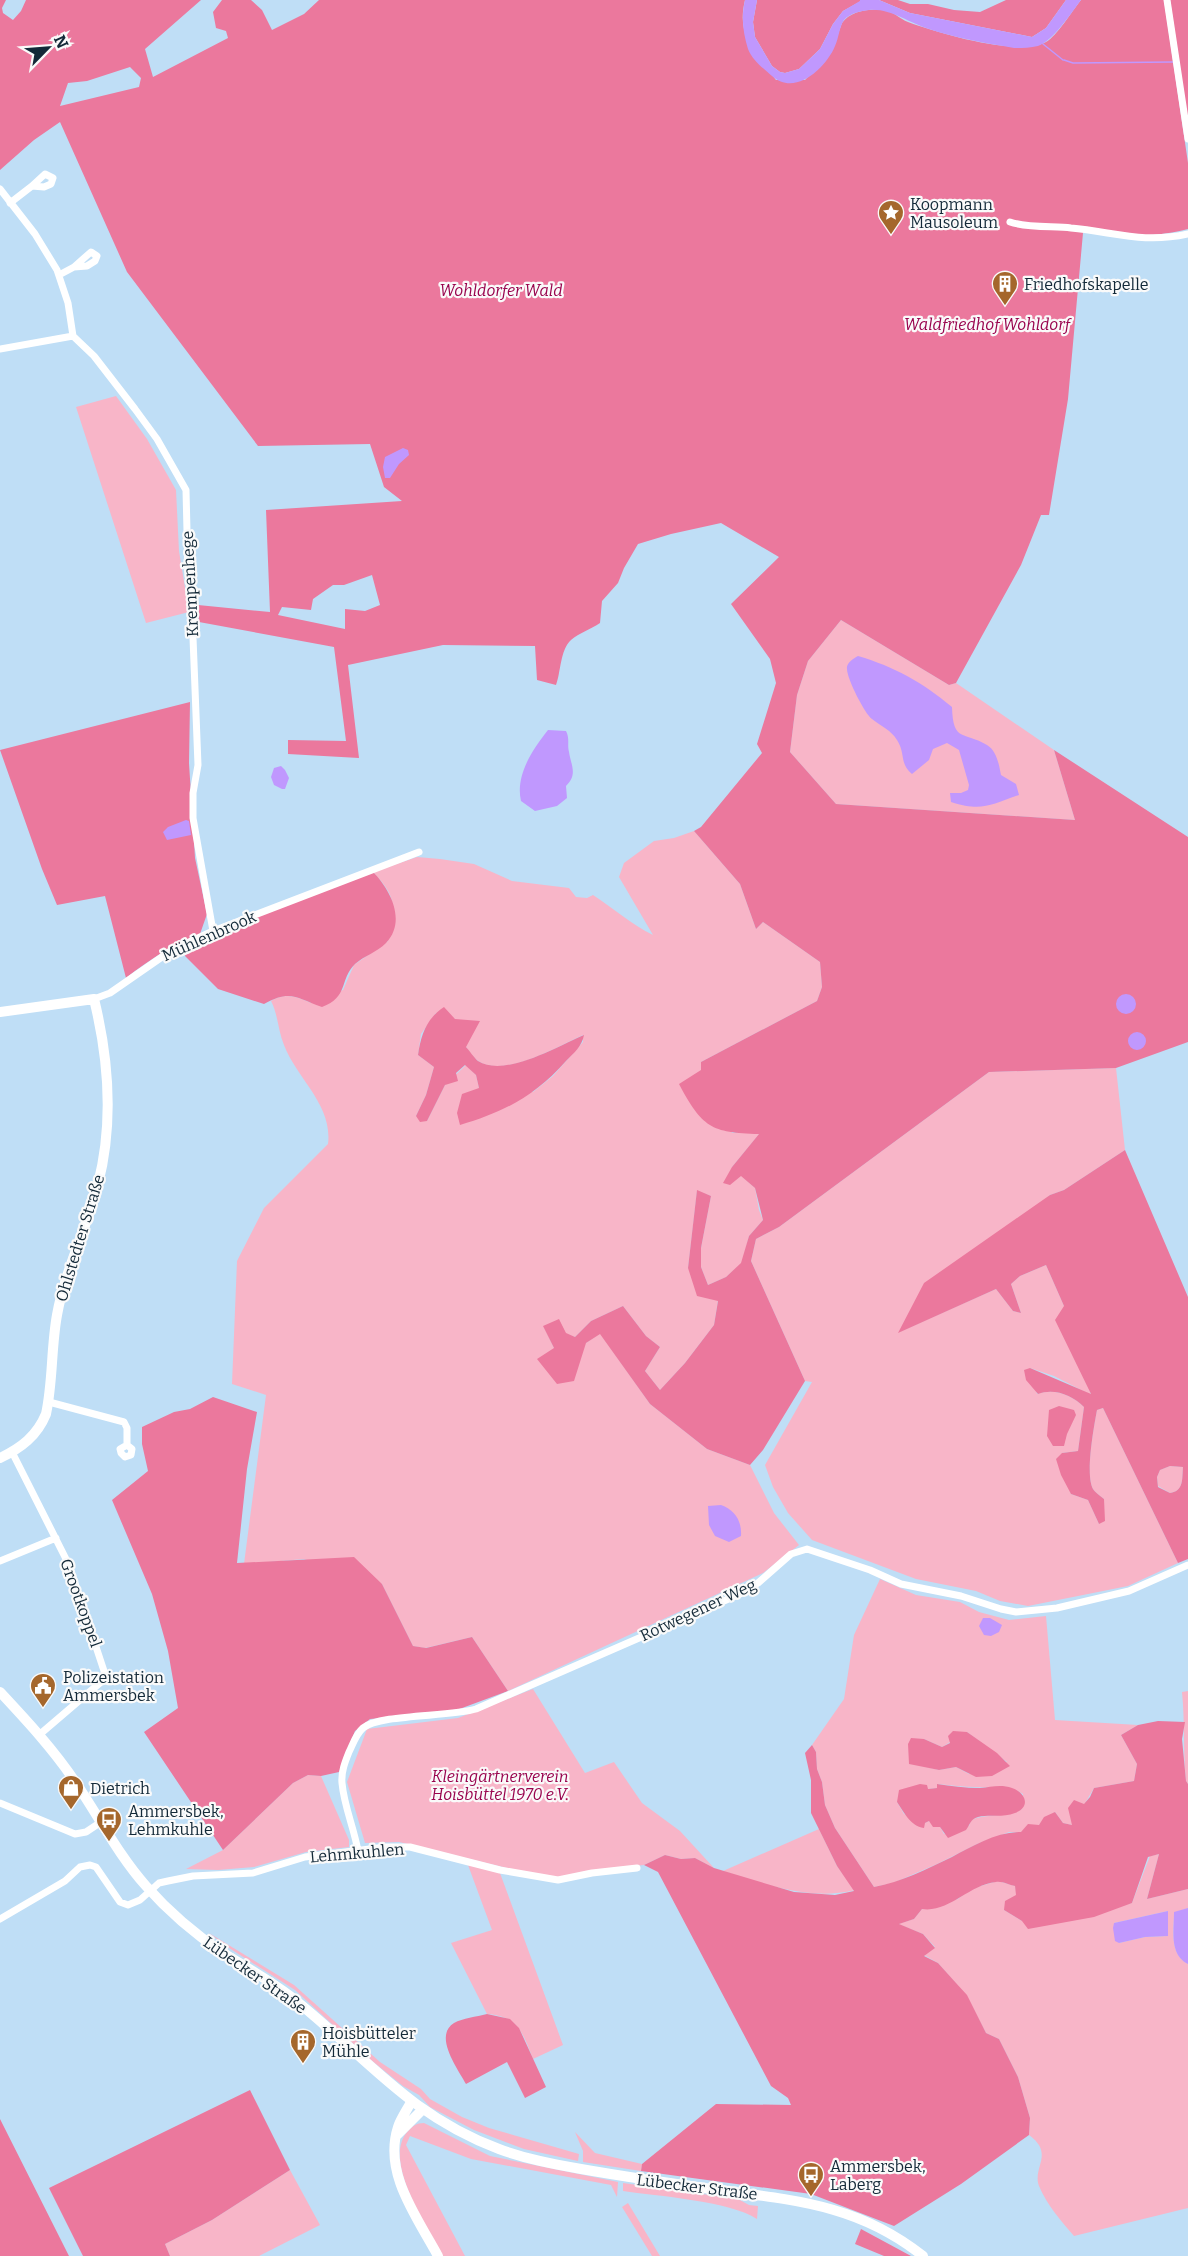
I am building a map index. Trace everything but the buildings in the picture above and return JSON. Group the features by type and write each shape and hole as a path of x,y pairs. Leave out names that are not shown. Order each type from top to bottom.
{"main road":[{"name":"Mühlenbrook","path":"0,1011 94,999"},
{"name":"Ohlstedter Straße","path":"0,1458 23,1445 38,1430 46,1414 57,1314 98,1184 107,1138 109,1112 104,1048 94,999"},
{"name":"Lübecker Straße","path":"0,1692 39,1735 75,1781 126,1859 151,1891 203,1939 293,1998 422,2110 468,2137 532,2160 621,2177 781,2198 828,2207 882,2229 923,2256"},
{"path":"411,2102 399,2125 394,2158 405,2195 438,2256"},
{"path":"397,2135 422,2110"}],"street":[{"path":"1167,0 1188,139"},
{"path":"10,203 32,186"},
{"path":"0,189 35,234 59,275 70,311 73,336 0,349"},
{"path":"1010,222 1139,238 1164,239 1188,234"},
{"path":"59,275 74,267"},
{"name":"Krempenhege","path":"73,336 94,356 141,416 186,490 198,765 193,793 193,818 213,932"},
{"name":"Mühlenbrook","path":"94,999 117,988 172,950 419,852"},
{"path":"49,1402 124,1422 128,1428 128,1445"},
{"name":"Grootkoppel","path":"12,1452 69,1565 84,1606 105,1678 39,1735"},
{"path":"0,1561 56,1538"},
{"name":"Rotwegener Weg","path":"358,1851 344,1798 342,1777 356,1736 365,1726 379,1720 459,1713 476,1709 740,1594 758,1583 785,1558 801,1549 815,1550 912,1587 961,1596 1016,1612 1057,1608 1129,1591 1188,1565"},
{"path":"0,1803 75,1834 91,1829 101,1822"},
{"name":"Lehmkuhlen","path":"0,1919 64,1881 85,1865 96,1867 123,1904 133,1904 159,1883 177,1879 253,1874 305,1857 396,1846 410,1847 500,1870 558,1880 592,1873 637,1868"}],"green space":[{"name":"Wohldorfer Wald","path":"0,0 6,0 2,8 3,13 13,20 21,11 26,0 201,0 145,49 153,77 228,38 226,31 216,28 213,12 222,0 251,0 262,10 272,30 304,14 319,0 745,0 743,24 745,34 761,61 776,80 805,80 831,53 842,23 861,11 879,9 938,32 978,42 1017,47 1046,42 1060,29 1081,0 1164,0 1188,163 1188,229 1138,235 1087,228 1083,233 1068,399 1049,515 1041,515 1021,565 956,683 949,685 841,620 808,661 797,695 790,752 836,804 1075,820 1054,750 1188,837 1188,1042 1116,1068 989,1072 779,1227 756,1239 751,1261 805,1381 763,1450 750,1465 707,1449 650,1404 600,1334 586,1343 574,1381 557,1384 537,1359 554,1348 543,1326 559,1319 566,1333 575,1337 591,1321 623,1306 646,1336 660,1347 645,1371 660,1390 685,1363 714,1325 718,1301 697,1296 688,1268 697,1190 711,1196 701,1248 701,1267 708,1285 726,1277 741,1263 749,1236 763,1220 755,1188 741,1176 730,1185 723,1183 732,1167 759,1134 729,1132 710,1125 694,1110 679,1084 701,1070 701,1062 817,1001 822,987 820,962 763,922 756,929 740,884 694,831 701,827 762,753 757,744 776,683 770,659 731,604 779,557 721,523 638,544 618,583 602,601 600,623 567,644 556,685 537,680 535,646 443,645 348,665 359,758 288,754 288,740 346,741 334,647 199,622 198,605 270,612 266,510 402,501 384,487 370,444 258,446 127,272 60,122 34,140 0,170","holes":["130,67 141,78 139,87 60,106 68,83 87,81","372,575 380,605 365,611 345,609 345,629 278,615 282,607 311,610 313,599 333,585 344,585"]},
{"path":"757,0 861,1 843,11 833,24 820,49 799,69 785,73 772,66 755,37 753,22"},
{"path":"879,0 898,0 910,4 928,4 954,10 980,12 1006,0 1066,0 1046,28 1032,37 910,13"},
{"path":"1170,0 1188,0 1188,121"},
{"path":"116,396 147,439 176,490 179,551 189,612 146,623 76,407"},
{"path":"841,620 949,685 956,683 1054,750 1075,820 836,804 790,752 797,695 808,661"},
{"path":"190,702 189,763 195,858 207,914 200,934 162,953 126,978 105,896 57,905 0,750"},
{"path":"694,831 740,884 756,929 763,922 820,962 822,987 817,1001 701,1062 732,1133 760,1133 732,1167 755,1188 763,1220 749,1236 742,1263 726,1277 708,1285 701,1267 701,1248 711,1196 697,1191 688,1268 718,1300 714,1325 685,1363 660,1390 645,1371 660,1347 646,1336 623,1306 591,1321 575,1337 544,1327 554,1348 586,1343 600,1333 650,1404 707,1449 750,1465 774,1513 799,1545 763,1573 508,1691 472,1637 425,1648 413,1646 382,1584 304,1559 244,1564 266,1395 232,1384 237,1261 264,1208 328,1144 325,1117 284,1045 271,1001 286,996 311,1003 343,990 354,965 388,941 393,911 391,897 373,872 417,857 474,864 512,881 569,888 576,897 587,898 593,895 653,935 619,877 624,863 654,841 674,838","holes":["436,1013 455,1019 469,1052 477,1060 488,1065 515,1064 583,1035 583,1042 553,1076 533,1092 479,1088 476,1075 466,1065 445,1085 427,1121 416,1116 426,1095 434,1067 418,1055 421,1034"]},
{"path":"373,872 390,896 396,915 395,925 386,943 355,964 350,970 340,993 331,1003 322,1007 287,996 264,1004 218,989 185,956 185,947 193,939"},
{"path":"444,1007 455,1019 480,1021 466,1047 478,1061 489,1065 502,1066 517,1063 546,1053 584,1035 575,1052 543,1084 505,1108 460,1125 457,1113 462,1094 479,1088 476,1075 465,1065 456,1073 458,1081 445,1085 427,1121 420,1122 416,1116 426,1095 434,1067 418,1055 419,1048 429,1022"},
{"path":"1116,1068 1125,1150 1064,1190 1050,1195 899,1332 996,1289 1013,1311 1021,1313 1011,1284 1020,1276 1046,1265 1064,1306 1091,1395 1054,1376 1030,1368 1037,1394 1056,1392 1074,1399 1084,1407 1078,1451 1062,1453 1071,1494 1088,1500 1099,1524 1104,1499 1093,1489 1090,1462 1097,1410 1103,1408 1178,1563 1128,1586 1028,1606 1000,1601 976,1591 916,1579 812,1540 788,1513 773,1487 765,1465 812,1382 805,1381 751,1261 756,1239 779,1227 989,1072"},
{"path":"1125,1150 1188,1297 1188,1559 1178,1563 1103,1408 1097,1410 1090,1473 1093,1489 1104,1499 1105,1521 1099,1524 1088,1500 1071,1494 1061,1475 1056,1459 1062,1453 1078,1451 1084,1407 1074,1399 1056,1392 1038,1394 1026,1380 1024,1370 1030,1368 1091,1394 1055,1320 1064,1306 1046,1265 1020,1276 1011,1284 1021,1313 1013,1311 996,1289 898,1333 924,1283 1050,1195 1064,1190","holes":["1170,1466 1183,1467 1178,1490 1170,1493 1158,1487 1157,1477 1160,1470"]},
{"path":"213,1397 257,1412 247,1469 237,1563 354,1557 382,1584 413,1646 426,1648 472,1637 508,1691 454,1711 370,1719 355,1731 339,1772 321,1776 308,1775 293,1783 223,1850 144,1732 178,1708 168,1651 152,1594 112,1500 148,1471 142,1444 142,1427 174,1412 190,1409"},
{"path":"1059,1406 1074,1410 1076,1415 1064,1446 1053,1446 1047,1436 1049,1410"},
{"path":"1170,1466 1183,1467 1180,1487 1170,1493 1158,1486 1157,1477 1160,1470"},
{"path":"880,1579 916,1595 960,1602 979,1612 1009,1620 1046,1616 1055,1720 1138,1725 1121,1735 1137,1764 1134,1781 1094,1788 1072,1825 1063,1823 1055,1812 1039,1825 1021,1832 1009,1832 977,1844 893,1883 874,1887 835,1828 825,1805 822,1782 817,1769 816,1752 812,1745 844,1699 854,1635","holes":["967,1732 1007,1762 969,1774 956,1767 939,1770 915,1764 918,1739 924,1739 942,1747","938,1784 1011,1789 1023,1794 1022,1809 1010,1814 977,1818 971,1820 969,1826 944,1834 940,1827 929,1821 925,1823 904,1814 897,1802 928,1789 937,1788"]},
{"name":"Kleingärtnerverein Hoisbüttel 1970 e.V.","path":"533,1689 585,1773 614,1762 642,1803 680,1831 714,1868 695,1858 681,1859 665,1855 644,1865 586,1871 566,1878 548,1878 399,1842 365,1843 347,1782 367,1729 458,1718"},
{"path":"1188,1691 1188,1784 1185,1770 1182,1692"},
{"path":"1158,1721 1185,1722 1182,1739 1188,1784 1188,1889 1147,1899 1159,1854 1148,1857 1132,1903 1094,1917 1028,1929 1022,1921 1004,1910 1005,1901 1016,1895 1015,1886 998,1882 976,1888 941,1907 922,1909 914,1919 899,1924 923,1934 935,1948 924,1956 938,1963 967,1995 986,2033 999,2039 1018,2077 1030,2118 1029,2135 961,2184 894,2226 811,2194 641,2171 642,2164 716,2104 791,2105 788,2098 771,2086 658,1872 644,1865 665,1855 681,1859 695,1858 714,1868 794,1892 835,1895 854,1891 837,1866 811,1813 811,1780 805,1753 812,1745 816,1752 817,1769 822,1782 825,1805 835,1828 874,1887 884,1885 923,1870 994,1837 1021,1832 1028,1824 1039,1825 1044,1817 1055,1812 1063,1823 1072,1825 1068,1808 1074,1800 1084,1804 1094,1788 1134,1781 1137,1764 1121,1735 1138,1725"},
{"path":"953,1731 967,1732 997,1753 1010,1766 992,1776 976,1777 956,1767 939,1770 909,1764 908,1744 911,1738 924,1739 942,1747 950,1743 948,1736"},
{"path":"308,1775 321,1776 349,1840 349,1847 306,1852 254,1867 218,1870 186,1869 223,1850 293,1783"},
{"path":"920,1784 927,1785 928,1789 937,1788 937,1784 974,1788 1008,1787 1021,1793 1025,1804 1020,1810 1010,1814 975,1818 966,1830 948,1838 940,1827 933,1827 929,1821 925,1823 924,1828 919,1827 908,1818 897,1802 899,1790"},
{"path":"819,1829 837,1866 855,1890 838,1893 805,1893 723,1871"},
{"path":"1159,1854 1147,1899 1188,1889 1188,1908 1174,1913 1173,1935 1178,1954 1188,1964 1188,2208 1074,2236 1059,2219 1039,2186 1041,2148 1029,2135 1030,2118 1018,2077 999,2039 986,2033 966,1995 938,1963 924,1955 935,1947 923,1934 898,1924 914,1919 922,1909 958,1899 970,1889 998,1881 1015,1886 1017,1895 1004,1910 1022,1921 1132,1903 1150,1856","holes":["1168,1911 1168,1936 1145,1937 1119,1943 1114,1923"]},
{"path":"468,1865 500,1873 563,2045 533,2059 526,2041 513,2022 497,2015 487,2014 451,1943 492,1930"},
{"path":"209,1933 294,1985 380,2062 421,2089 430,2099 462,2117 489,2128 579,2154 578,2161 524,2149 474,2130 430,2107 419,2095 403,2086 371,2060 295,1990"},
{"path":"487,2014 510,2019 519,2028 546,2087 525,2098 507,2062 466,2084 446,2044 448,2029 454,2023"},
{"path":"250,2090 290,2170 212,2220 165,2244 170,2256 83,2256 49,2188"},
{"path":"0,2119 69,2256 0,2256"},
{"path":"424,2123 490,2156 618,2182 617,2197 611,2185 471,2159 410,2136 406,2145 465,2256 443,2256 410,2194 400,2159 401,2144 408,2131 415,2125"},
{"path":"575,2132 595,2153 642,2164 641,2171 583,2162 583,2151"},
{"path":"290,2170 320,2225 259,2256 170,2256 165,2244 212,2220"},
{"path":"623,2183 738,2199 749,2205 758,2206 757,2219 745,2213 712,2204 623,2191"},
{"path":"628,2203 660,2256 652,2256 622,2207"},
{"path":"861,2229 911,2256 884,2256 855,2244"}],"shaded area":[{"path":"745,0 757,0 753,22 755,37 772,66 785,73 799,69 820,49 833,24 843,11 860,0 879,0 910,13 1032,37 1046,28 1066,0 1081,0 1050,39 1038,46 1026,48 1014,48 950,35 884,11 859,12 844,20 836,43 825,63 809,77 800,82 790,83 781,82 772,76 758,64 750,53 743,25"},
{"path":"403,448 408,450 409,455 399,464 390,478 385,478 383,467 385,457"},
{"path":"858,656 908,676 952,707 957,731 987,745 993,751 1001,775 1016,784 1019,795 978,807 951,802 950,793 961,793 968,790 969,785 959,750 947,743 933,749 929,760 912,774 905,766 895,737 869,716 853,688 847,667 850,661"},
{"path":"548,730 566,731 573,774 566,786 567,798 557,806 535,811 521,801 521,782 531,754"},
{"path":"281,766 289,778 285,789 274,785 271,777 274,768"},
{"path":"189,821 191,835 167,840 163,832 168,827"},
{"path":"1126,994 1133,997 1136,1004 1133,1011 1126,1014 1119,1011 1116,1004 1119,997"},
{"path":"1133,1032 1141,1032 1146,1037 1144,1048 1133,1050 1128,1045 1128,1037"},
{"path":"721,1505 734,1513 740,1526 741,1536 729,1542 715,1536 709,1525 708,1506"},
{"path":"983,1618 990,1618 1002,1625 999,1632 991,1636 984,1635 979,1626"},
{"path":"1188,1908 1188,1964 1182,1960 1175,1948 1173,1934 1174,1912"},
{"path":"1168,1911 1168,1936 1145,1937 1119,1943 1115,1941 1114,1923"}],"waterway":[{"path":"1043,44 1063,60"},
{"path":"1064,60 1073,63 1173,62"}],"place":[{"name":"Koopmann Mausoleum","path":"891,236"},
{"name":"Friedhofskapelle","path":"1005,307"},
{"name":"Polizeistation Ammersbek","path":"43,1709"},
{"name":"Dietrich","path":"71,1811"},
{"name":"Ammersbek, Lehmkuhle","path":"109,1843"},
{"name":"Hoisbütteler Mühle","path":"303,2065"},
{"name":"Ammersbek, Laberg","path":"811,2198"}],"park label":[{"name":"Waldfriedhof Wohldorf","path":"987,324"}]}
